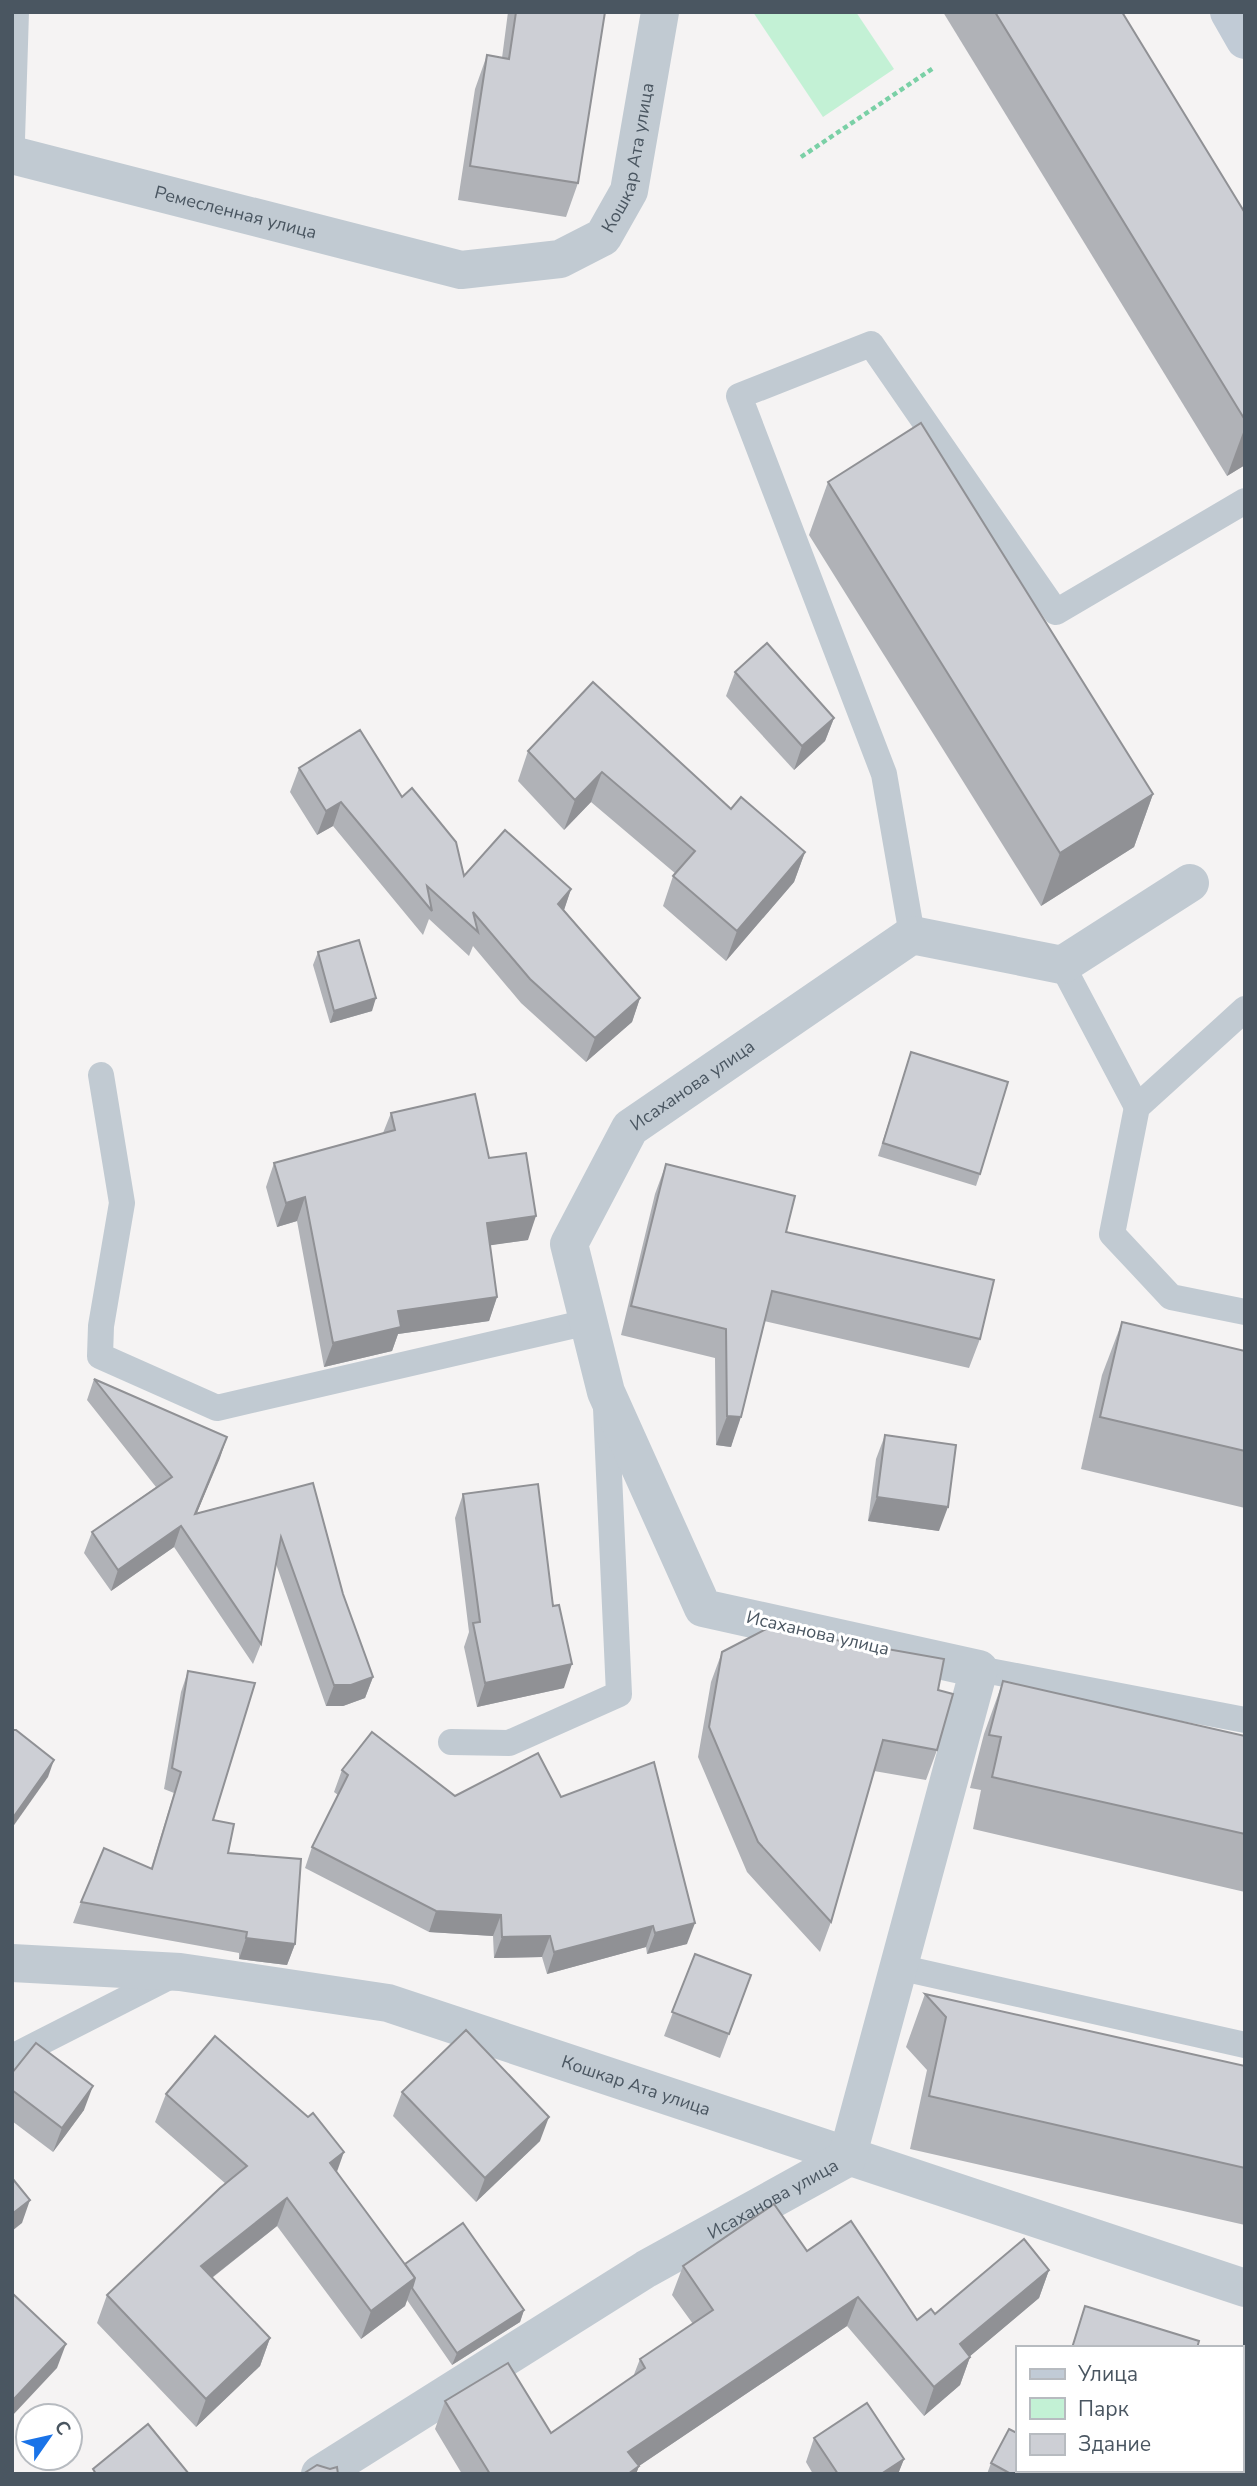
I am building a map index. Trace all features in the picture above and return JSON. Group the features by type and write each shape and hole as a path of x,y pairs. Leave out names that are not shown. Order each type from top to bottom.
{"main road":[{"path":"1229,12 1245,40"}],"street":[{"name":"Кошкар Ата улица","path":"461,270 560,259 603,237 629,191 660,12"},
{"name":"Ремесленная улица","path":"12,155 461,270"},
{"path":"912,935 1062,965 1190,883"},
{"name":"Исаханова улица","path":"320,2474 646,2269 847,2158 979,1669 703,1608 606,1392 569,1244 630,1128 912,935"},
{"name":"Кошкар Ата улица","path":"12,1963 180,1972 388,2003 847,2158 1245,2288"}],"lane":[{"path":"12,139 16,12"},
{"path":"912,935 884,774 739,396 871,344 1056,612 1245,501"},
{"path":"1062,965 1137,1107"},
{"path":"1245,1009 1137,1107 1112,1234 1171,1297 1245,1312"},
{"path":"101,1075 122,1203 101,1326 100,1356 217,1408 588,1322"},
{"path":"451,1742 509,1743 619,1694 606,1392"},
{"path":"979,1669 1245,1720"},
{"path":"898,1968 1245,2045"},
{"path":"12,2057 180,1972"}],"path":[{"path":"801,157 935,67"}],"green space":[{"path":"753,12 856,12 894,69 823,117"}],"building":[{"path":"516,12 605,12 578,183 470,166 487,55 509,59"},
{"path":"995,12 1122,12 1245,213 1245,420"},
{"path":"921,423 1153,794 1060,853 828,482"},
{"path":"767,643 834,718 802,746 735,672"},
{"path":"593,682 731,809 741,797 805,852 737,931 673,876 695,851 602,772 575,800 528,751"},
{"path":"360,730 402,797 412,788 456,842 464,876 505,830 571,889 558,904 640,998 595,1038 530,979 473,912 478,932 427,886 432,911 341,802 326,811 299,768"},
{"path":"359,940 376,998 334,1011 318,952"},
{"path":"911,1052 1008,1082 980,1174 883,1143"},
{"path":"475,1094 489,1158 526,1153 536,1216 487,1223 497,1297 398,1311 401,1327 333,1343 305,1197 286,1203 274,1163 395,1130 391,1113"},
{"path":"666,1164 795,1196 786,1232 994,1280 980,1339 772,1291 741,1417 727,1416 726,1329 631,1306"},
{"path":"1122,1322 1245,1351 1245,1451 1100,1417"},
{"path":"94,1379 227,1437 195,1514 313,1483 343,1594 373,1677 351,1685 334,1685 281,1537 261,1644 181,1526 118,1570 92,1532 172,1477"},
{"path":"885,1435 956,1445 948,1507 877,1497"},
{"path":"538,1484 553,1606 559,1605 572,1664 485,1683 473,1623 480,1622 463,1494"},
{"path":"768,1628 944,1659 938,1690 953,1694 937,1750 883,1740 831,1922 758,1842 709,1727 722,1652"},
{"path":"188,1671 255,1683 213,1820 234,1824 228,1853 301,1859 295,1944 246,1938 247,1932 81,1902 104,1848 152,1869 181,1772 172,1768"},
{"path":"1003,1681 1245,1736 1245,1834 992,1777 1001,1737 989,1735"},
{"path":"12,1730 16,1730 54,1760 12,1819"},
{"path":"372,1732 455,1796 538,1753 561,1797 654,1762 695,1923 655,1933 653,1926 554,1952 550,1936 502,1937 501,1915 436,1911 312,1847 348,1775 342,1770"},
{"path":"695,1954 751,1975 729,2034 672,2012"},
{"path":"925,1994 1245,2066 1245,2168 929,2096 946,2017"},
{"path":"466,2030 549,2117 485,2178 402,2092"},
{"path":"215,2036 308,2117 313,2113 344,2152 330,2163 415,2278 371,2311 287,2198 201,2266 270,2338 206,2399 107,2295 220,2188 247,2166 166,2094"},
{"path":"36,2043 93,2086 62,2128 12,2090 12,2073"},
{"path":"12,2178 30,2200 12,2214"},
{"path":"774,2204 807,2251 851,2221 917,2320 931,2309 935,2314 1024,2239 1049,2270 960,2344 970,2357 934,2387 858,2297 628,2452 639,2466 628,2474 490,2474 445,2401 508,2363 551,2433 645,2368 640,2359 713,2310 683,2266"},
{"path":"463,2223 524,2310 457,2353 412,2288 415,2278 405,2264"},
{"path":"12,2293 66,2344 12,2401"},
{"path":"1085,2306 1199,2341 1198,2346 1073,2346"},
{"path":"1245,2372 1245,2474 1211,2474 1243,2472"},
{"path":"867,2403 904,2459 881,2474 838,2474 814,2438"},
{"path":"148,2424 189,2474 96,2474 93,2469"},
{"path":"1009,2429 1016,2432 1016,2472 1099,2472 1011,2474 991,2463"},
{"path":"317,2465 330,2469 337,2467 338,2474 303,2474"}]}
